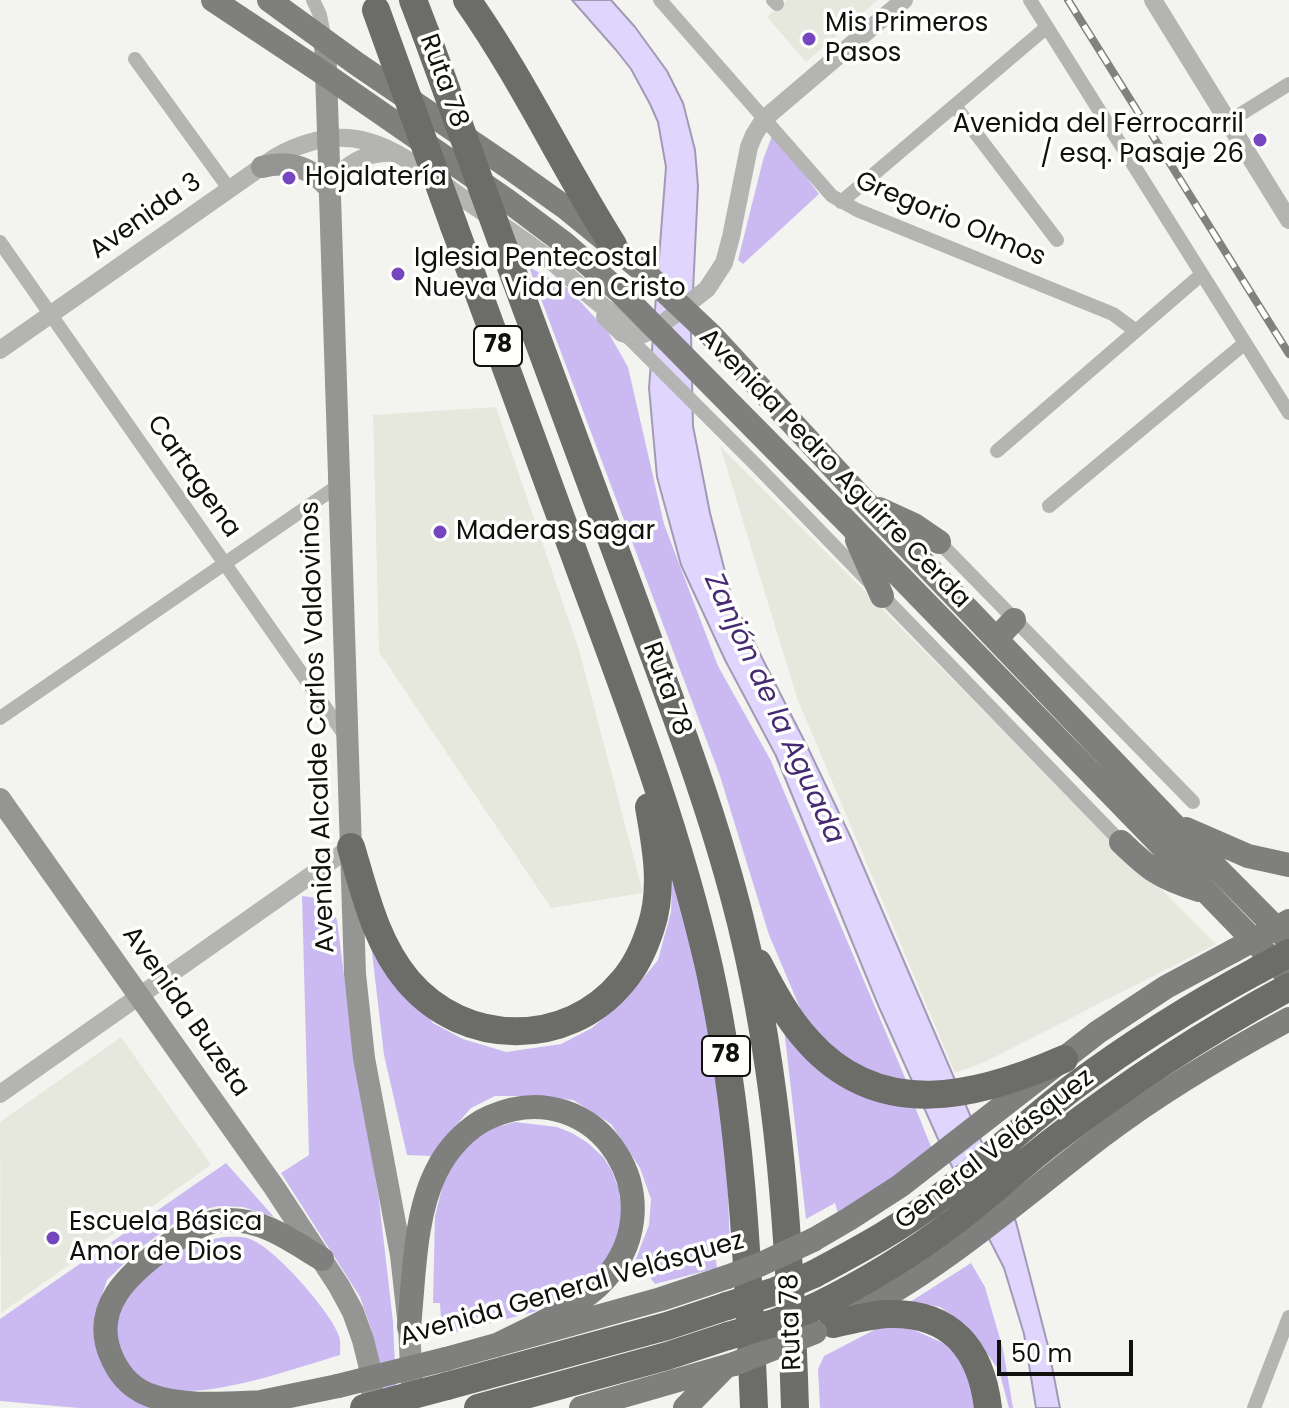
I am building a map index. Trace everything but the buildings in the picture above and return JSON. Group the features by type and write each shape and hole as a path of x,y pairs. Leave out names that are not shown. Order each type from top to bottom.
{"highway":[{"name":"Ruta 78","path":"413,0 696,770 724,859 741,926 769,1069 779,1141 789,1250 795,1408"},
{"path":"467,0 512,68 613,245"},
{"name":"Ruta 78","path":"374,5 634,715 682,863 705,953 730,1082 743,1200 754,1408"},
{"path":"351,847 370,915 383,942 397,966 425,998 462,1020 501,1031 539,1030 572,1020 623,982 644,948 655,912 658,879 656,843 634,715"},
{"path":"741,926 768,982 795,1026 840,1070 859,1080 914,1096 933,1096 970,1091 1021,1077 1064,1059"},
{"name":"General Velásquez","path":"364,1408 447,1372 667,1326 773,1292 814,1274 883,1238 945,1194 1070,1090 1141,1039 1193,1006 1289,953"},
{"name":"General Velásquez","path":"478,1408 667,1356 729,1355 774,1323 821,1321 890,1266 959,1232 1015,1170 1157,1064 1203,1035 1287,994"},
{"path":"821,1321 889,1314 916,1316 937,1323 958,1337 973,1354 983,1379 988,1408"}],"main road":[{"name":"Avenida Pedro Aguirre Cerda","path":"213,0 536,221 592,267 640,331 699,370 1205,892 1287,994"},
{"name":"Avenida Pedro Aguirre Cerda","path":"269,0 510,168 613,245 684,307 868,505 1289,941"},
{"name":"Avenida Alcalde Carlos Valdovinos","path":"325,40 353,929 360,1030 406,1291 413,1408"},
{"path":"262,167 293,165 313,173 329,188"},
{"path":"868,505 914,525 939,542"},
{"path":"849,524 882,596"},
{"path":"996,639 1014,620"},
{"name":"Avenida Buzeta","path":"0,799 322,1259"},
{"path":"1172,823 1248,856 1289,865"},
{"path":"1121,842 1162,877 1205,892"},
{"name":"Avenida General Velásquez","path":"225,1408 338,1386 447,1372 497,1345 661,1299 770,1260 813,1240 874,1204 1098,1032 1166,987 1289,921"},
{"path":"959,1232 1022,1199 1173,1086 1237,1047 1287,994"},
{"path":"409,1327 423,1212 436,1172 446,1155 470,1128 484,1119 517,1108 552,1108 568,1113 597,1132 620,1157 631,1186 633,1223 627,1244 597,1286 558,1314 497,1345"},
{"path":"267,1402 183,1402 155,1397 143,1393 123,1377 110,1355 105,1330 110,1305 123,1283 146,1260 191,1230 214,1221 239,1220 262,1225 322,1259 347,1299 359,1326 369,1364 374,1408"},
{"path":"581,1408 729,1355"},
{"path":"685,1408 729,1355"}],"street":[{"path":"313,0 325,40"},
{"name":"Gregorio Olmos","path":"660,0 832,196 857,210 1113,314 1136,331"},
{"path":"640,331 684,307 704,291 724,263 749,147 764,119 904,0"},
{"path":"1030,0 1289,413"},
{"path":"1153,0 1288,218"},
{"path":"841,202 1047,27"},
{"path":"135,59 230,190"},
{"path":"1228,122 1289,84"},
{"path":"955,106 1057,240"},
{"name":"Avenida 3","path":"0,350 288,150 328,138 364,139 406,158 556,264 594,299 640,331"},
{"path":"329,188 339,173 353,162 379,153 397,153"},
{"name":"Cartagena","path":"0,242 347,739"},
{"path":"997,451 1202,274"},
{"name":"Avenida Pedro Aguirre Cerda","path":"640,331 704,413 1121,842"},
{"path":"1049,506 1245,343"},
{"path":"0,718 339,485"},
{"name":"Avenida Pedro Aguirre Cerda","path":"939,542 1193,802"},
{"path":"0,1094 351,847"},
{"path":"1254,1408 1289,1317"}],"shaded area":[{"name":"Mis Primeros Pasos","path":"787,0 878,0 806,62 767,17"},
{"path":"773,133 819,194 743,264 738,260 763,160"},
{"path":"529,267 569,289 608,332 628,367 664,524 718,666 771,761 909,1087 857,1071 828,1050 800,1008 769,935 720,776"},
{"path":"496,407 580,653 643,893 551,908 379,652 373,415"},
{"path":"720,446 1216,944 985,1062 955,1073 797,698"},
{"path":"673,867 704,989 726,1142 730,1248 715,1254 717,1268 655,1284 645,1271 634,1264 649,1225 651,1199 640,1168 611,1124 573,1100 495,1096 471,1108 433,1156 407,1155 384,1055 371,944 433,1023 463,1039 506,1052 561,1044 592,1028 628,997 658,960 671,912"},
{"path":"302,896 325,899 337,920 379,1200 393,1322 397,1408 379,1408 371,1329 360,1297 281,1173 309,1155"},
{"path":"784,1029 915,1107 932,1149 868,1197 838,1213 835,1203 806,1219"},
{"name":"Escuela Básica Amor de Dios","path":"121,1037 211,1165 1,1313 0,1122"},
{"path":"515,1122 557,1127 588,1143 603,1157 619,1190 623,1228 601,1273 557,1303 442,1336 440,1303 433,1303 435,1216 445,1176 455,1158 483,1131"},
{"path":"226,1163 274,1217 243,1207 218,1206 187,1214 139,1249 107,1280 98,1308 108,1375 150,1408 79,1408 0,1401 0,1319"},
{"path":"224,1237 250,1239 287,1267 334,1325 340,1338 340,1355 256,1380 189,1391 164,1388 149,1383 137,1374 127,1362 117,1332 118,1318 132,1291 155,1267 182,1249"},
{"path":"971,1263 985,1287 1003,1349 1013,1408 1009,1408 999,1370 966,1325 940,1307 910,1302"},
{"path":"905,1326 943,1343 969,1365 975,1408 820,1408 818,1369 824,1356 880,1327"}],"water":[{"name":"Zanjón de la Aguada","path":"572,0 611,0 667,71 683,103 695,150 698,186 691,333 693,426 710,513 732,599 851,838 1016,1222 1048,1346 1060,1408 1036,1408 1024,1334 1004,1268 938,1139 878,1005 776,756 725,660 681,565 657,477 649,388 666,167 658,122 631,69"}],"railway":[{"path":"1068,0 1289,354"}],"place":[{"name":"Mis Primeros Pasos","path":"809,39"},
{"name":"Avenida del Ferrocarril / esq. Pasaje 26","path":"1260,140"},
{"name":"Hojalatería","path":"289,178"},
{"name":"Iglesia Pentecostal Nueva Vida en Cristo","path":"398,274"},
{"name":"Maderas Sagar","path":"440,532"},
{"name":"Escuela Básica Amor de Dios","path":"53,1238"}]}
